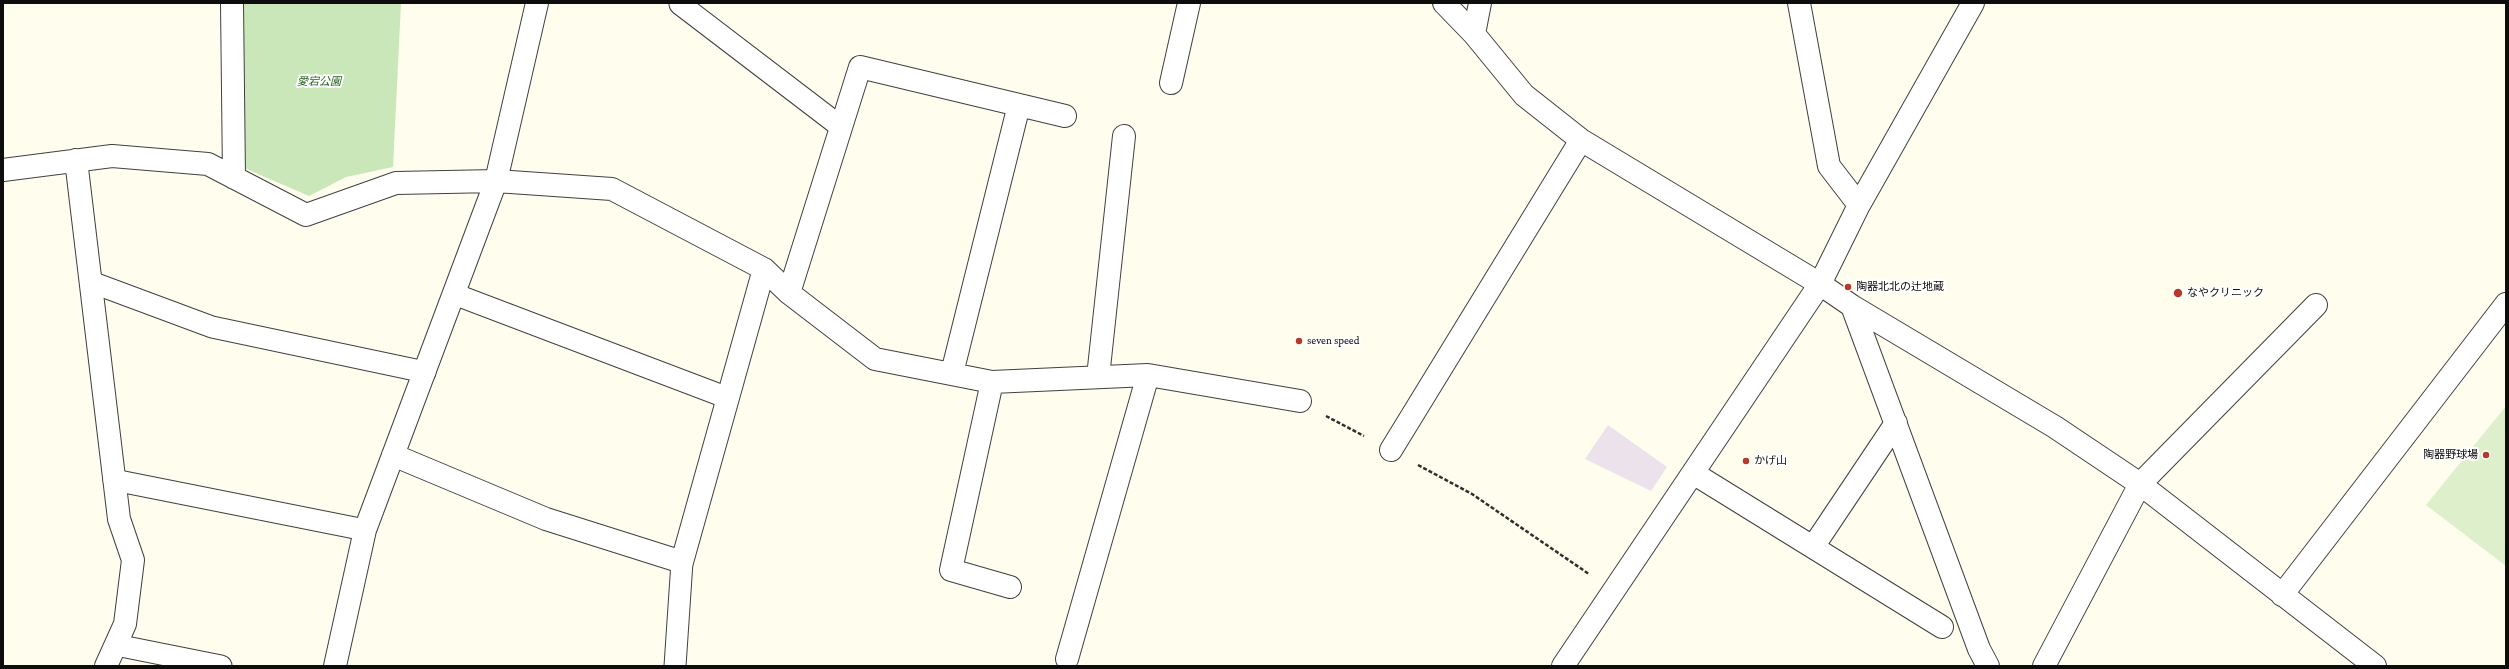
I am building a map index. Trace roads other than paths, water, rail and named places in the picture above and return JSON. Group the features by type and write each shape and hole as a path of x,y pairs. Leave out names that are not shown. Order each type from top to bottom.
{"street":[{"path":"232,3 234,178"},
{"path":"335,666 365,530 496,181 537,3"},
{"path":"1171,83 1189,3"},
{"path":"1444,3 1474,34 1524,95 1581,140 1820,284 1852,306 2055,427 2140,484 2375,666"},
{"path":"1474,34 1480,3"},
{"path":"1799,3 1829,166 1859,206"},
{"path":"1563,666 1820,284 1859,206 1972,3"},
{"path":"789,293 860,67 1065,116"},
{"path":"952,373 1019,105"},
{"path":"1098,378 1124,136"},
{"path":"1391,450 1581,140"},
{"path":"3,170 112,156 208,164 306,215 396,183 496,181 612,189 764,270 789,293 875,359 992,382 1148,375 1300,401"},
{"path":"76,160 119,519 133,560 125,624 106,666"},
{"path":"393,455 546,520 682,562 764,270"},
{"path":"2282,595 2506,304"},
{"path":"2044,666 2140,484 2316,305"},
{"path":"1852,306 1979,649 1988,666"},
{"path":"1067,659 1148,375"},
{"path":"992,382 950,570 1010,587"},
{"path":"1814,547 1896,423"},
{"path":"1693,473 1942,626"}],"lane":[{"path":"680,4 841,127"},
{"path":"91,282 212,327 424,372"},
{"path":"454,294 728,398"},
{"path":"114,480 365,530"},
{"path":"675,666 682,562"},
{"path":"116,645 221,666"}],"place":[{"name":"陶器北北の辻地蔵","path":"1848,287"},
{"name":"なやクリニック","path":"2178,293"},
{"name":"seven speed","path":"1299,341"},
{"name":"陶器野球場","path":"2486,455"},
{"name":"かげ山","path":"1746,461"}],"park label":[{"name":"愛宕公園","path":"319,82"}]}
